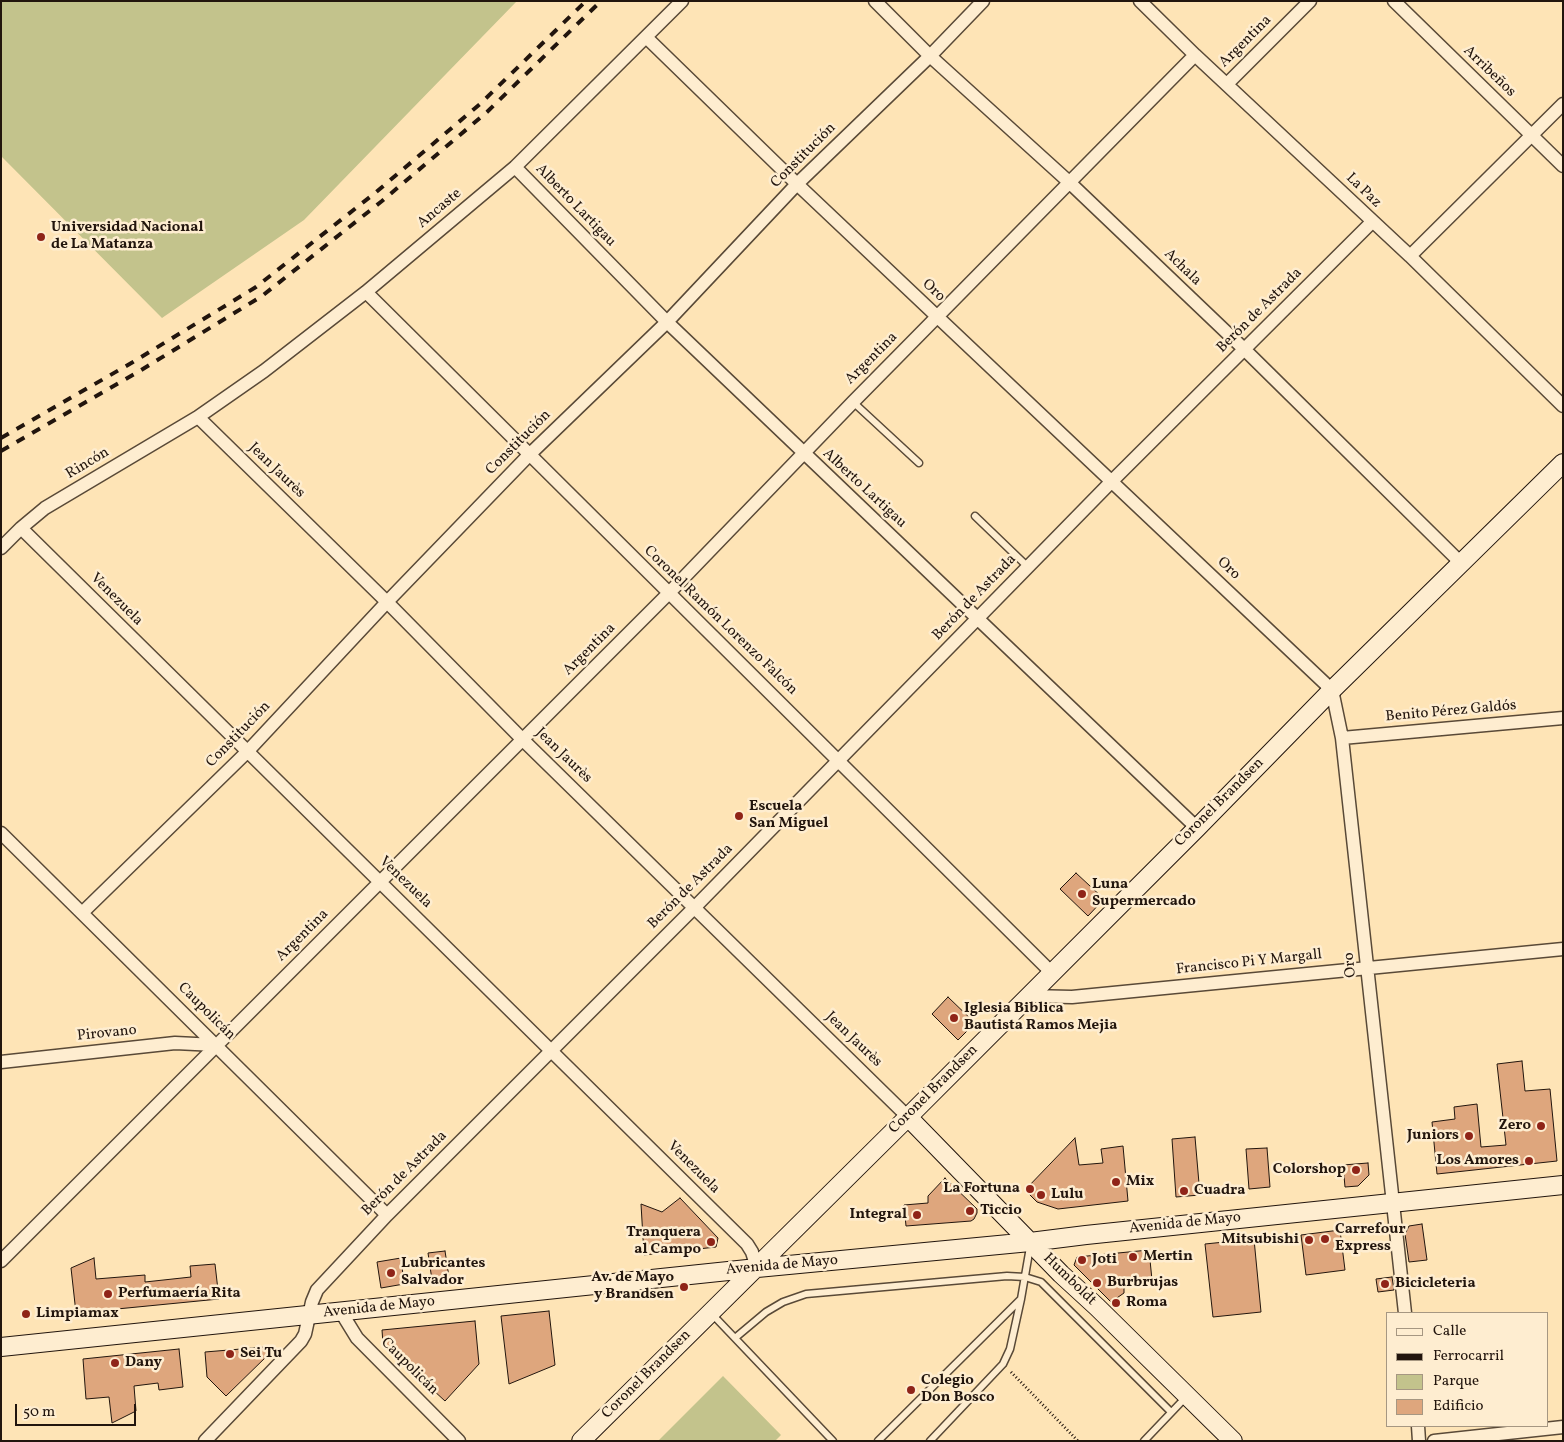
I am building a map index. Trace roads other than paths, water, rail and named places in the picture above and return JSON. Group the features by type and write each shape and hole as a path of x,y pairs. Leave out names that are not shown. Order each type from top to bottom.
{"street":[{"name":"Ancaste","path":"198,417 264,371 366,292 515,168 682,1"},
{"name":"Achala","path":"875,1 930,56 1069,182 1244,349 1461,563"},
{"name":"Constitución","path":"82,912 246,752 529,455 667,322 798,184 930,56 983,1"},
{"name":"La Paz","path":"1140,1 1410,256 1563,406"},
{"name":"Argentina","path":"1227,84 1310,1"},
{"name":"Arribeños","path":"1394,1 1530,136 1563,166"},
{"name":"Oro","path":"647,38 937,317 1332,690 1342,738 1405,1312"},
{"name":"Argentina","path":"1,1261 668,594 803,453 1195,55"},
{"path":"1410,256 1563,104"},
{"name":"Alberto Lartigau","path":"515,168 667,322 1197,828"},
{"name":"Berón de Astrada","path":"204,1441 301,1341 305,1334 312,1302 317,1290 388,1215 695,907 1112,481 1372,222"},
{"name":"Coronel Ramón Lorenzo Falcón","path":"366,292 668,594 839,760 1051,972"},
{"name":"Rincón","path":"1,548 45,508 198,417"},
{"name":"Jean Jaurès","path":"198,417 387,602 523,740 908,1116"},
{"name":"Coronel Brandsen","path":"581,1441 710,1312 757,1268 1197,828 1332,690 1563,463"},
{"name":"Venezuela","path":"21,528 747,1244 752,1252 757,1268"},
{"name":"Benito Pérez Galdós","path":"1342,738 1563,718"},
{"name":"Caupolicán","path":"1,833 388,1215"},
{"name":"Francisco Pi Y Margall","path":"1028,996 1072,997 1563,950"},
{"name":"Pirovano","path":"1,1062 175,1043 216,1045"},
{"name":"Humboldt","path":"908,1116 1061,1274 1233,1441"},
{"name":"Avenida de Mayo","path":"1,1347 757,1268 1030,1242 1086,1234 1563,1185"},
{"name":"Caupolicán","path":"341,1312 357,1338 459,1441"},
{"path":"1418,1427 1419,1441"},
{"path":"1434,1441 1563,1427"}],"lane":[{"path":"853,402 919,463"},
{"path":"975,516 1028,567"},
{"path":"930,1441 1003,1364 1010,1349 1021,1299 1030,1242"},
{"path":"735,1338 766,1312 783,1302 806,1294 1007,1276 1024,1277 1041,1282 1171,1412"},
{"path":"878,1441 1021,1299"},
{"path":"710,1312 833,1441"},
{"path":"1144,1441 1188,1396"}],"railway":[{"path":"1,438 133,362 256,287 375,193 480,104 586,1"},
{"path":"1,451 138,372 262,296 382,201 487,112 601,1"}],"place":[{"name":"Universidad Nacional de La Matanza","path":"41,237"},
{"name":"Escuela San Miguel","path":"739,816"},
{"name":"Luna Supermercado","path":"1082,894"},
{"name":"Iglesia Biblica Bautista Ramos Mejia","path":"954,1018"},
{"name":"Zero","path":"1541,1126"},
{"name":"Juniors","path":"1469,1136"},
{"name":"Los Amores","path":"1529,1161"},
{"name":"Colorshop","path":"1356,1170"},
{"name":"Mix","path":"1116,1182"},
{"name":"La Fortuna","path":"1030,1189"},
{"name":"Cuadra","path":"1184,1191"},
{"name":"Lulu","path":"1041,1195"},
{"name":"Ticcio","path":"970,1211"},
{"name":"Integral","path":"917,1215"},
{"name":"Carrefour Express","path":"1325,1239"},
{"name":"Mitsubishi","path":"1309,1240"},
{"name":"Tranquera al Campo","path":"711,1242"},
{"name":"Mertin","path":"1133,1257"},
{"name":"Joti","path":"1082,1260"},
{"name":"Lubricantes Salvador","path":"391,1273"},
{"name":"Burbrujas","path":"1097,1283"},
{"name":"Bicicleteria","path":"1385,1284"},
{"name":"Av. de Mayo y Brandsen","path":"684,1287"},
{"name":"Perfumaería Rita","path":"108,1294"},
{"name":"Roma","path":"1116,1303"},
{"name":"Limpiamax","path":"26,1314"},
{"name":"Sei Tu","path":"230,1354"},
{"name":"Dany","path":"115,1363"},
{"name":"Colegio Don Bosco","path":"911,1390"}]}
